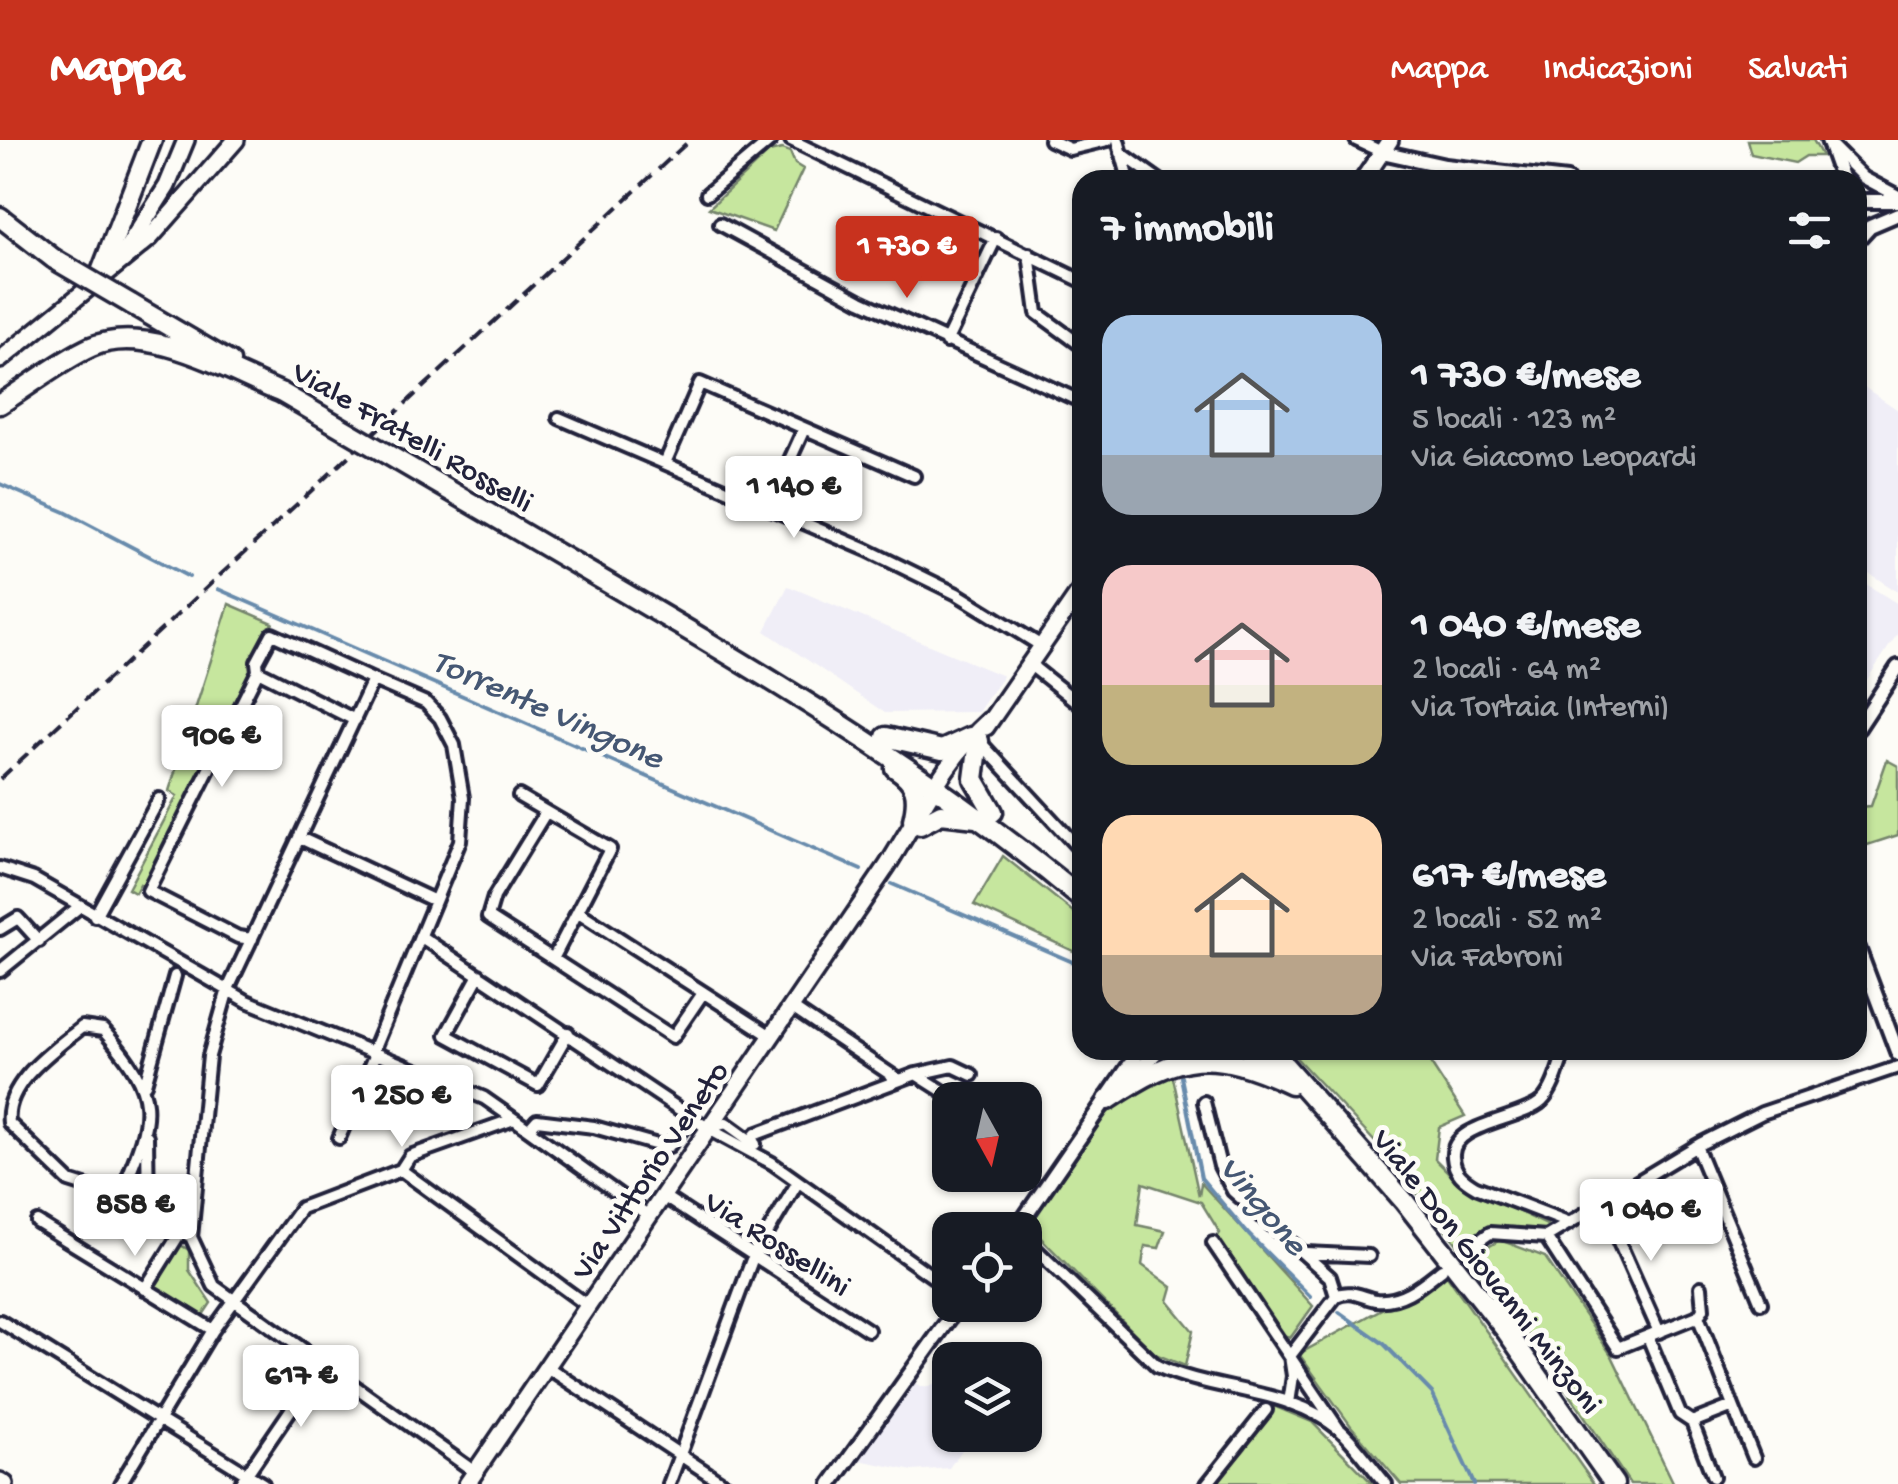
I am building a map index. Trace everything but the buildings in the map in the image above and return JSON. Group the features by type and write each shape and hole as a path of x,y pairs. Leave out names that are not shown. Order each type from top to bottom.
{"main road":[{"path":"98,280 152,140"},
{"path":"119,264 167,186 186,140"},
{"path":"0,360 150,238 236,140"},
{"path":"1370,170 1386,146"},
{"path":"0,217 54,259"},
{"name":"Viale Fratelli Rosselli","path":"0,237 54,259 944,783"},
{"path":"0,404 90,348 127,340 197,359 282,393"},
{"name":"Via Vittorio Veneto","path":"471,1478 896,851 1072,602"},
{"name":"Viale Fratelli Rosselli","path":"794,693 847,714 886,737 1072,879"},
{"path":"820,709 908,777 917,793 916,822 941,814 989,816 974,778 975,739 942,750 886,737"},
{"name":"Viale Fratelli Rosselli","path":"989,816 1072,891"},
{"path":"1108,1100 1150,1072 1189,1060"},
{"path":"1223,1060 1295,1081"},
{"name":"Viale Don Giovanni Minzoni","path":"1265,1060 1295,1081"},
{"name":"Viale Don Giovanni Minzoni","path":"1279,1060 1404,1201 1507,1332 1614,1484"},
{"path":"1287,1060 1295,1081"}],"street":[{"path":"707,194 771,140"},
{"path":"791,140 1072,276"},
{"path":"1050,140 1070,149 1108,140"},
{"path":"1118,140 1125,170"},
{"path":"1356,140 1446,166 1481,170"},
{"path":"1829,142 1836,170"},
{"path":"1829,142 1856,170"},
{"path":"1121,153 1145,170"},
{"path":"1867,180 1898,198"},
{"path":"1867,200 1898,198"},
{"path":"1867,229 1898,214"},
{"path":"720,224 860,301 1072,398"},
{"path":"946,342 996,238"},
{"path":"1029,254 1037,312 1072,338"},
{"path":"665,463 700,384 914,476"},
{"path":"559,418 957,594 1040,646"},
{"path":"768,508 804,429"},
{"path":"252,939 238,937 148,892 258,671 257,662 272,634 426,703 454,745 462,780 460,841 339,1138"},
{"path":"1027,663 1072,698"},
{"path":"1867,714 1898,666"},
{"path":"258,671 355,720"},
{"path":"145,1289 186,1235 208,1056 228,989 373,680"},
{"path":"975,739 1072,841"},
{"path":"520,796 610,849 580,913 552,959"},
{"path":"96,916 159,799"},
{"path":"546,812 494,897 488,917 673,1037 703,993"},
{"path":"300,838 435,901"},
{"path":"0,868 34,879 228,989 484,1098 650,1216"},
{"path":"0,971 80,906"},
{"path":"580,913 772,1036"},
{"path":"0,929 18,918 39,942"},
{"path":"420,936 708,1128 772,1163 932,1276"},
{"path":"1867,972 1898,1054"},
{"path":"479,975 446,1035 538,1085 568,1033"},
{"path":"148,1211 145,1085 175,976"},
{"path":"791,1007 898,1080"},
{"path":"145,1085 137,1068 103,1030 82,1027 25,1078 8,1112 9,1123 69,1180 120,1197 186,1235 204,1272 234,1302 471,1478"},
{"path":"1029,1212 1134,1060"},
{"path":"1108,1100 1150,1060"},
{"path":"1561,1060 1546,1098 1534,1107 1463,1134 1453,1148 1453,1160 1456,1170 1476,1187 1570,1223"},
{"path":"751,1140 756,1134 916,1074 953,1066 972,1075"},
{"path":"1466,1251 1490,1233 1546,1237 1696,1146 1762,1113 1898,1067"},
{"path":"916,1074 932,1084"},
{"path":"1204,1102 1220,1166 1233,1191 1330,1277 1336,1296"},
{"path":"530,1128 537,1120 558,1120 669,1146 692,1117"},
{"path":"120,1484 213,1330 300,1208 401,1170 410,1156 514,1118"},
{"path":"708,1128 726,1123 751,1140 772,1163"},
{"path":"120,1197 146,1130"},
{"path":"1696,1146 1761,1304"},
{"path":"401,1170 588,1306"},
{"path":"668,1484 754,1257 798,1182"},
{"name":"Via Rossellini","path":"663,1196 868,1330"},
{"path":"1606,1213 1680,1414 1692,1422 1714,1478"},
{"path":"37,1222 213,1330"},
{"path":"1546,1237 1618,1348 1698,1316 1703,1308 1701,1287"},
{"path":"1212,1242 1340,1430 1386,1484"},
{"path":"1305,1253 1369,1256"},
{"path":"1042,1255 1156,1366 1182,1378 1289,1403 1340,1430"},
{"path":"1289,1403 1293,1376 1290,1356 1336,1296 1354,1293 1388,1300 1418,1288 1442,1270"},
{"path":"1698,1316 1754,1458"},
{"path":"0,1320 243,1479 263,1484"},
{"path":"831,1484 947,1322"},
{"path":"243,1479 322,1364"},
{"path":"547,1366 724,1484"},
{"path":"1692,1422 1733,1406"},
{"path":"1207,1484 1266,1410"}],"shaded area":[{"path":"1867,389 1898,410 1898,592 1867,572"},
{"path":"1867,585 1898,604 1898,633 1867,680"},
{"path":"788,586 1003,676 978,712 885,713 765,631"},
{"path":"906,1378 922,1387 932,1385 932,1452 961,1452 949,1468 913,1471 849,1458"}],"green space":[{"path":"1747,140 1813,140 1822,156 1806,156 1795,163 1751,154"},
{"path":"769,152 790,152 795,164 803,169 774,231 709,208"},
{"path":"229,604 273,623 144,886 140,884 135,893 128,889 177,796 169,791"},
{"path":"1887,760 1898,766 1898,835 1867,845 1867,806 1871,806"},
{"path":"1003,856 1072,911 1072,950 974,905"},
{"path":"1298,1060 1429,1060 1465,1116 1439,1127 1435,1159 1460,1184 1547,1225 1546,1230 1488,1229 1461,1249 1389,1157"},
{"path":"1172,1073 1199,1196 1201,1183 1313,1306 1291,1337 1281,1335 1213,1243 1220,1233 1201,1202 1143,1183 1137,1225 1165,1231 1159,1248 1145,1246 1142,1265 1172,1287 1168,1301 1193,1331 1185,1366 1155,1354 1042,1239 1042,1212 1035,1212 1109,1112 1148,1082"},
{"path":"1500,1240 1545,1257 1612,1356 1674,1484 1630,1484 1536,1344 1468,1259"},
{"path":"175,1242 189,1250 189,1270 211,1303 201,1318 153,1285"},
{"path":"1446,1274 1594,1484 1401,1484 1351,1426 1299,1354"},
{"path":"1269,1404 1312,1422 1373,1484 1217,1482 1245,1449 1239,1446"}],"waterway":[{"name":"Torrente Vingone","path":"0,484 65,512 189,577"},
{"name":"Torrente Vingone","path":"218,589 861,870"},
{"name":"Vingone","path":"892,884 1072,962"},
{"name":"Vingone","path":"1181,1077 1201,1178 1249,1235 1311,1297"},
{"name":"Vingone","path":"1339,1312 1384,1344 1432,1393 1474,1484"}],"railway":[{"path":"0,779 690,140"}]}
